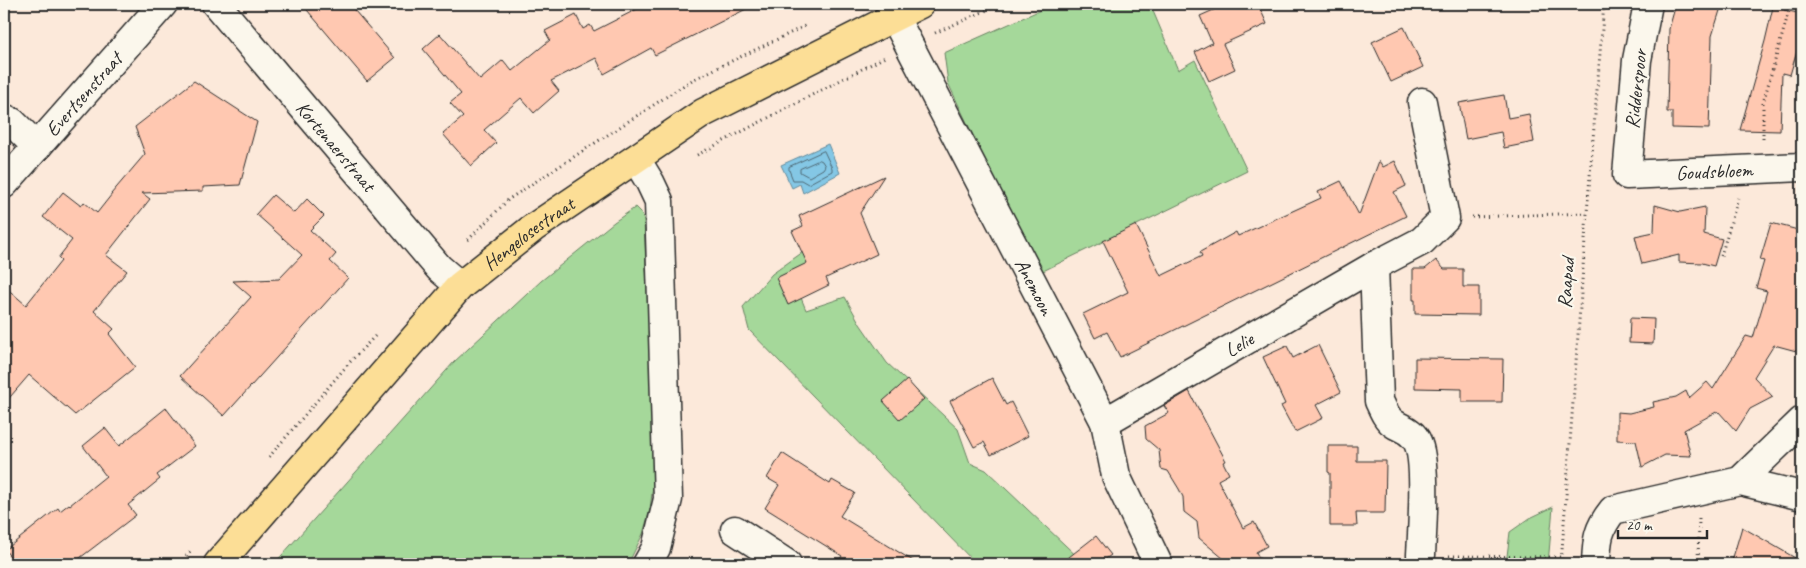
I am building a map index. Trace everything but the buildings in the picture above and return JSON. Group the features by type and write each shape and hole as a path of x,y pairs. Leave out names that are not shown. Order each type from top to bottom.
{"main road":[{"name":"Hengelosestraat","path":"218,564 460,286 533,228 703,113 920,4"}],"street":[{"name":"Evertsenstraat","path":"4,184 163,4"},
{"name":"Kortenaerstraat","path":"216,4 439,268 460,286"},
{"name":"Ridderspoor","path":"1627,175 1637,60 1648,4"},
{"name":"Anemoon","path":"894,16 1105,422 1116,476 1158,564"},
{"path":"1422,102 1445,218"},
{"path":"4,118 12,122 37,147"},
{"path":"636,159 659,201 666,394 668,500 656,548 647,564"},
{"name":"Goudsbloem","path":"1627,175 1802,168"},
{"name":"Lelie","path":"1105,422 1374,266 1422,241 1445,218"},
{"path":"1374,266 1379,401 1385,414 1394,424 1407,429 1417,439 1422,457 1421,555"},
{"path":"1740,482 1802,421"},
{"path":"1596,564 1597,541 1603,523 1613,510 1740,482 1802,496"},
{"path":"735,530 787,564"}],"path":[{"path":"692,158 908,45 1001,4"},
{"name":"Raapad","path":"1561,564 1604,4"},
{"path":"1721,256 1736,207 1753,170 1763,103 1791,4"},
{"path":"1445,218 1587,213"},
{"path":"1698,564 1700,490"},
{"path":"1421,555 1561,557"}],"green space":[{"path":"1054,4 1150,4 1178,70 1195,60 1247,171 1039,273 948,83 944,53"},
{"path":"636,207 641,212 644,221 655,470 650,509 643,534 628,564 274,564 454,362 541,281 614,222"},
{"path":"803,252 816,275 795,283 806,310 845,297 860,324 887,363 958,429 970,463 986,470 1085,564 976,564 749,330 743,307 772,274"},
{"path":"1553,507 1548,564 1506,564 1510,532 1530,518"}],"water":[{"path":"828,144 840,173 803,193 800,184 792,188 781,165"}]}
